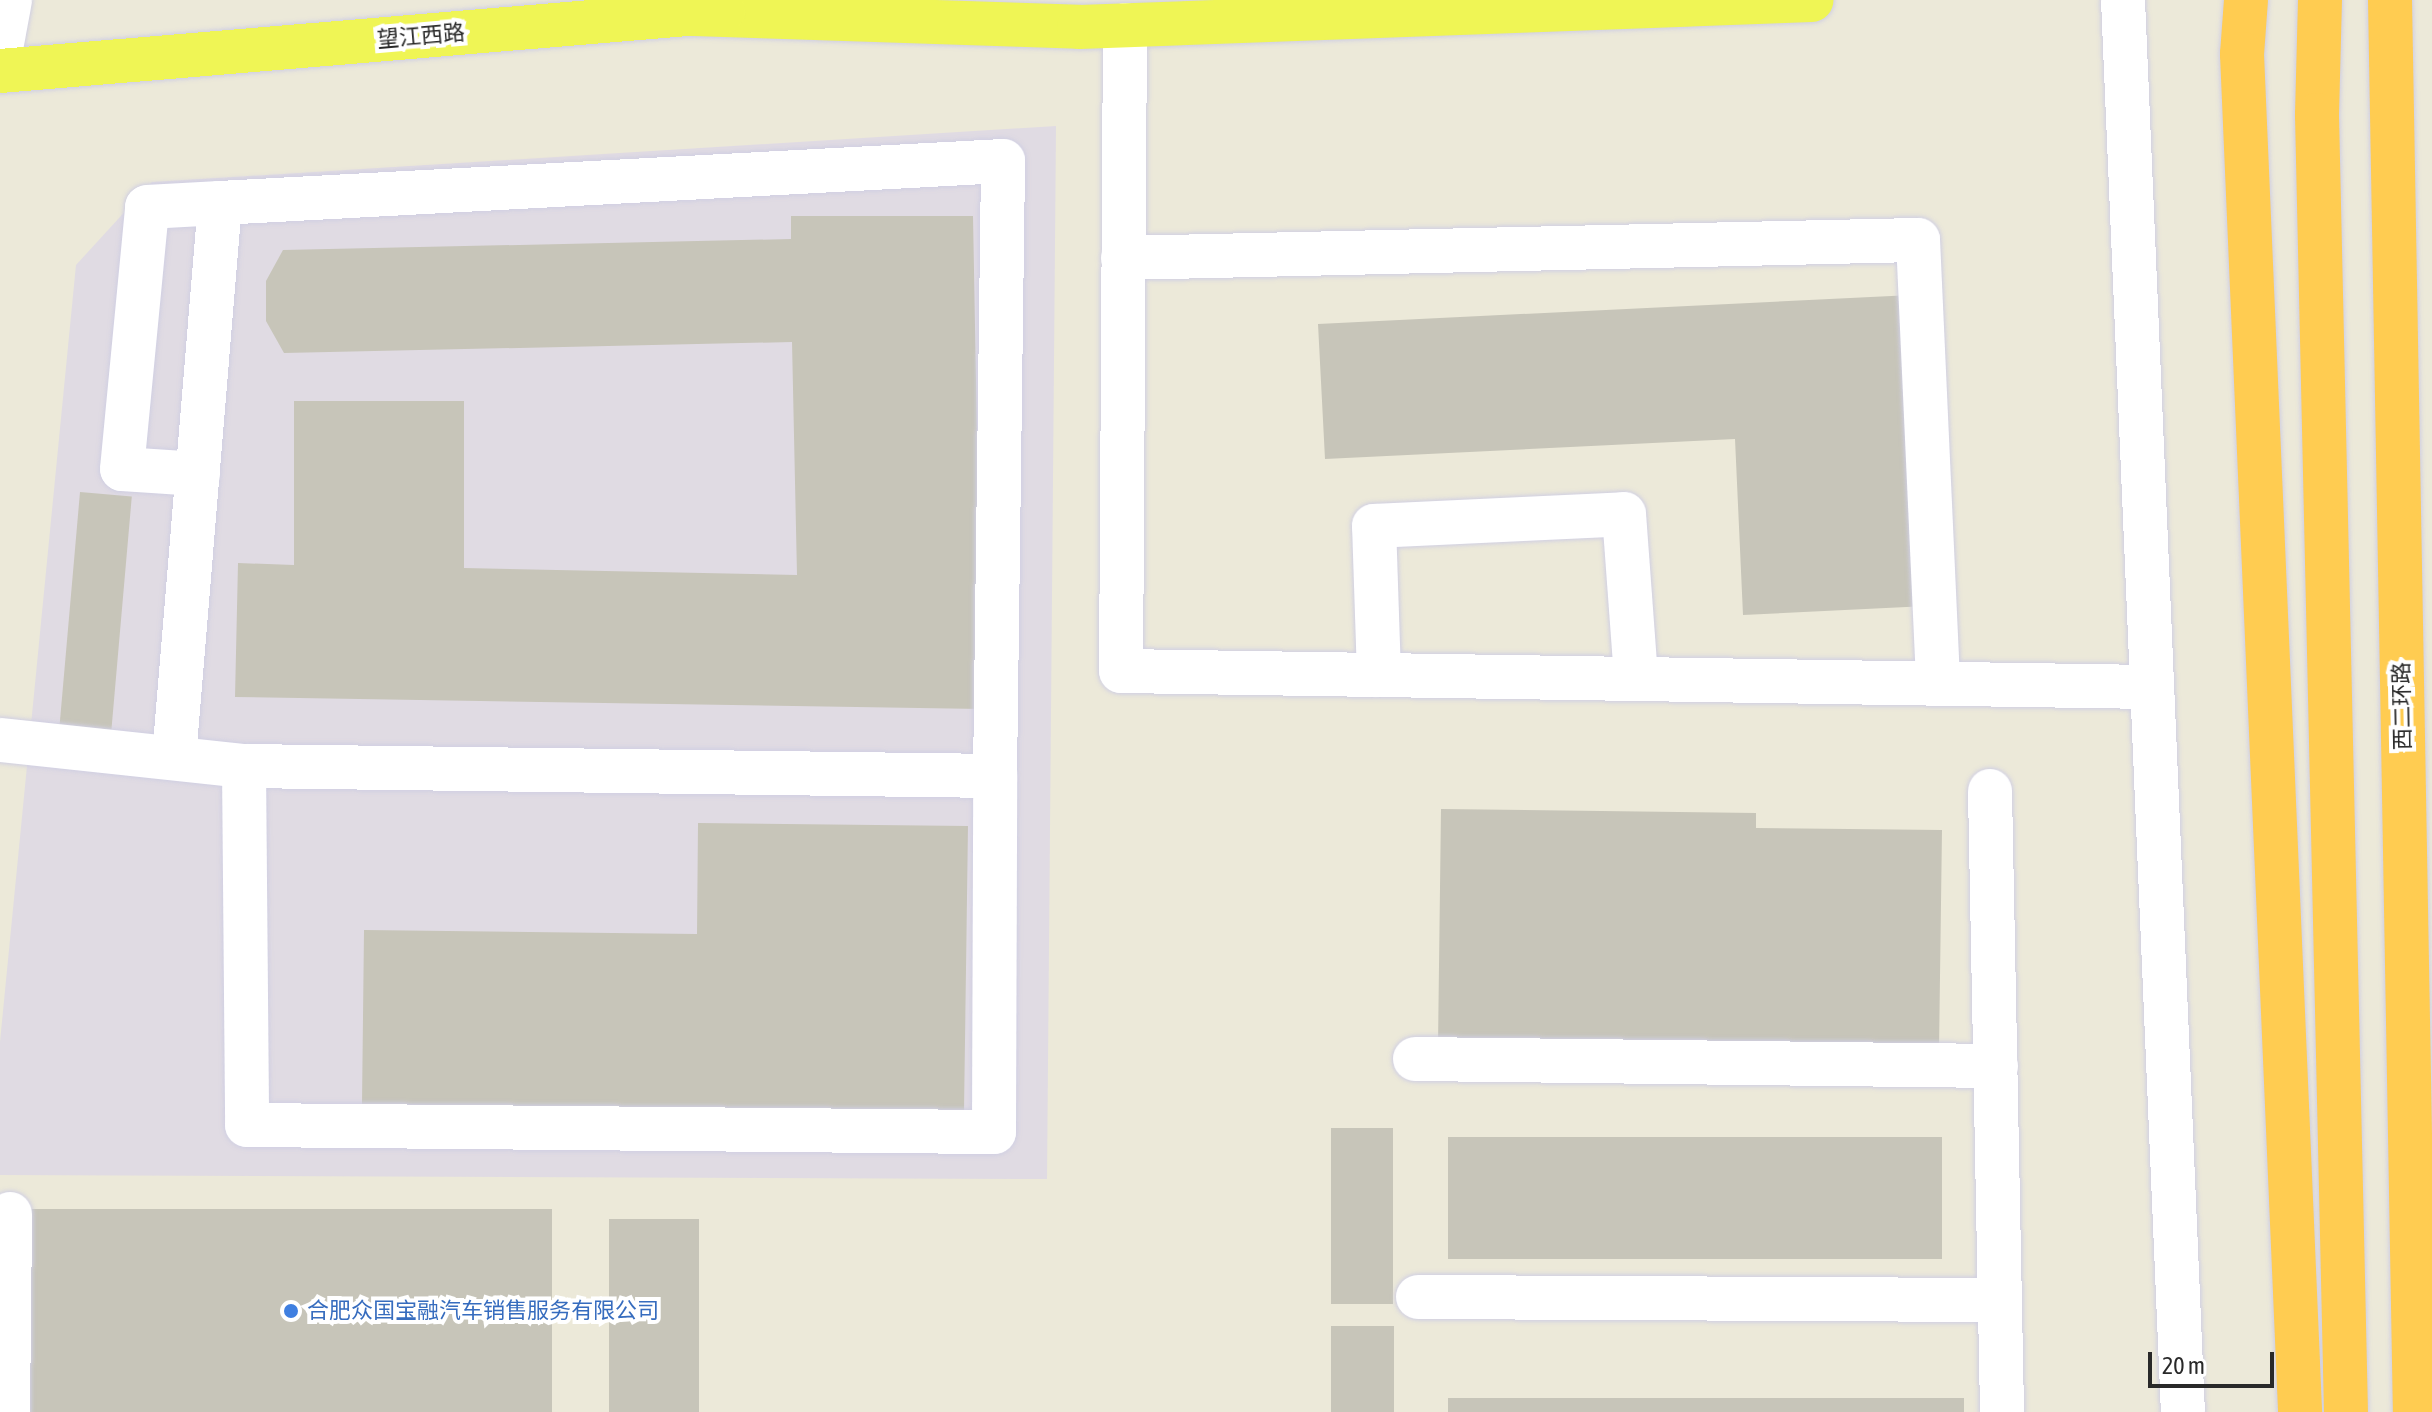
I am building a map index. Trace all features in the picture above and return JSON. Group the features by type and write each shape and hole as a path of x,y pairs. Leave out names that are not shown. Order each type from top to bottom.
{"highway":[{"path":"2246,0 2242,54 2284,1095 2300,1412"},
{"path":"2320,0 2317,115 2346,1412"},
{"name":"西二环路","path":"2390,0 2415,1412"}],"main road":[{"name":"望江西路","path":"0,71 842,0"},
{"path":"694,14 1125,25 1812,0"}],"street":[{"path":"0,54 10,0"},
{"path":"2123,0 2183,1412"},
{"path":"1125,25 1121,671 2152,687"},
{"path":"198,474 122,469 147,207 1003,161 994,1132 247,1125 244,766"},
{"path":"174,758 220,203"},
{"path":"1123,258 1918,240 1938,683"},
{"path":"1379,675 1374,526 1624,514 1636,679"},
{"path":"0,740 244,766 995,776"},
{"path":"1990,791 2002,1412"},
{"path":"1415,1059 1996,1066"},
{"path":"8,1412 10,1214"},
{"path":"1418,1297 2000,1300"}],"shaded area":[{"path":"1056,126 1047,1179 0,1175 0,1042 76,265 152,182"}],"building":[{"path":"791,216 973,216 982,709 235,697 238,563 294,565 294,401 464,401 464,568 797,575 792,342 284,353 266,321 266,281 283,250 791,239"},
{"path":"1912,295 1927,606 1743,615 1735,439 1325,459 1318,324"},
{"path":"80,492 132,497 111,730 60,725"},
{"path":"1441,809 1756,813 1756,828 1942,830 1939,1051 1438,1045"},
{"path":"698,823 968,826 964,1113 362,1104 364,930 697,934"},
{"path":"1331,1128 1393,1128 1393,1304 1331,1304"},
{"path":"1448,1137 1942,1137 1942,1259 1448,1259"},
{"name":"合肥众国宝融汽车销售服务有限公司","path":"30,1209 552,1209 552,1412 30,1412"},
{"path":"609,1219 699,1219 699,1412 609,1412"},
{"path":"1331,1326 1394,1326 1394,1412 1331,1412"},
{"path":"1448,1398 1964,1398 1964,1412 1448,1412"}],"place":[{"name":"合肥众国宝融汽车销售服务有限公司","path":"291,1311"}]}
